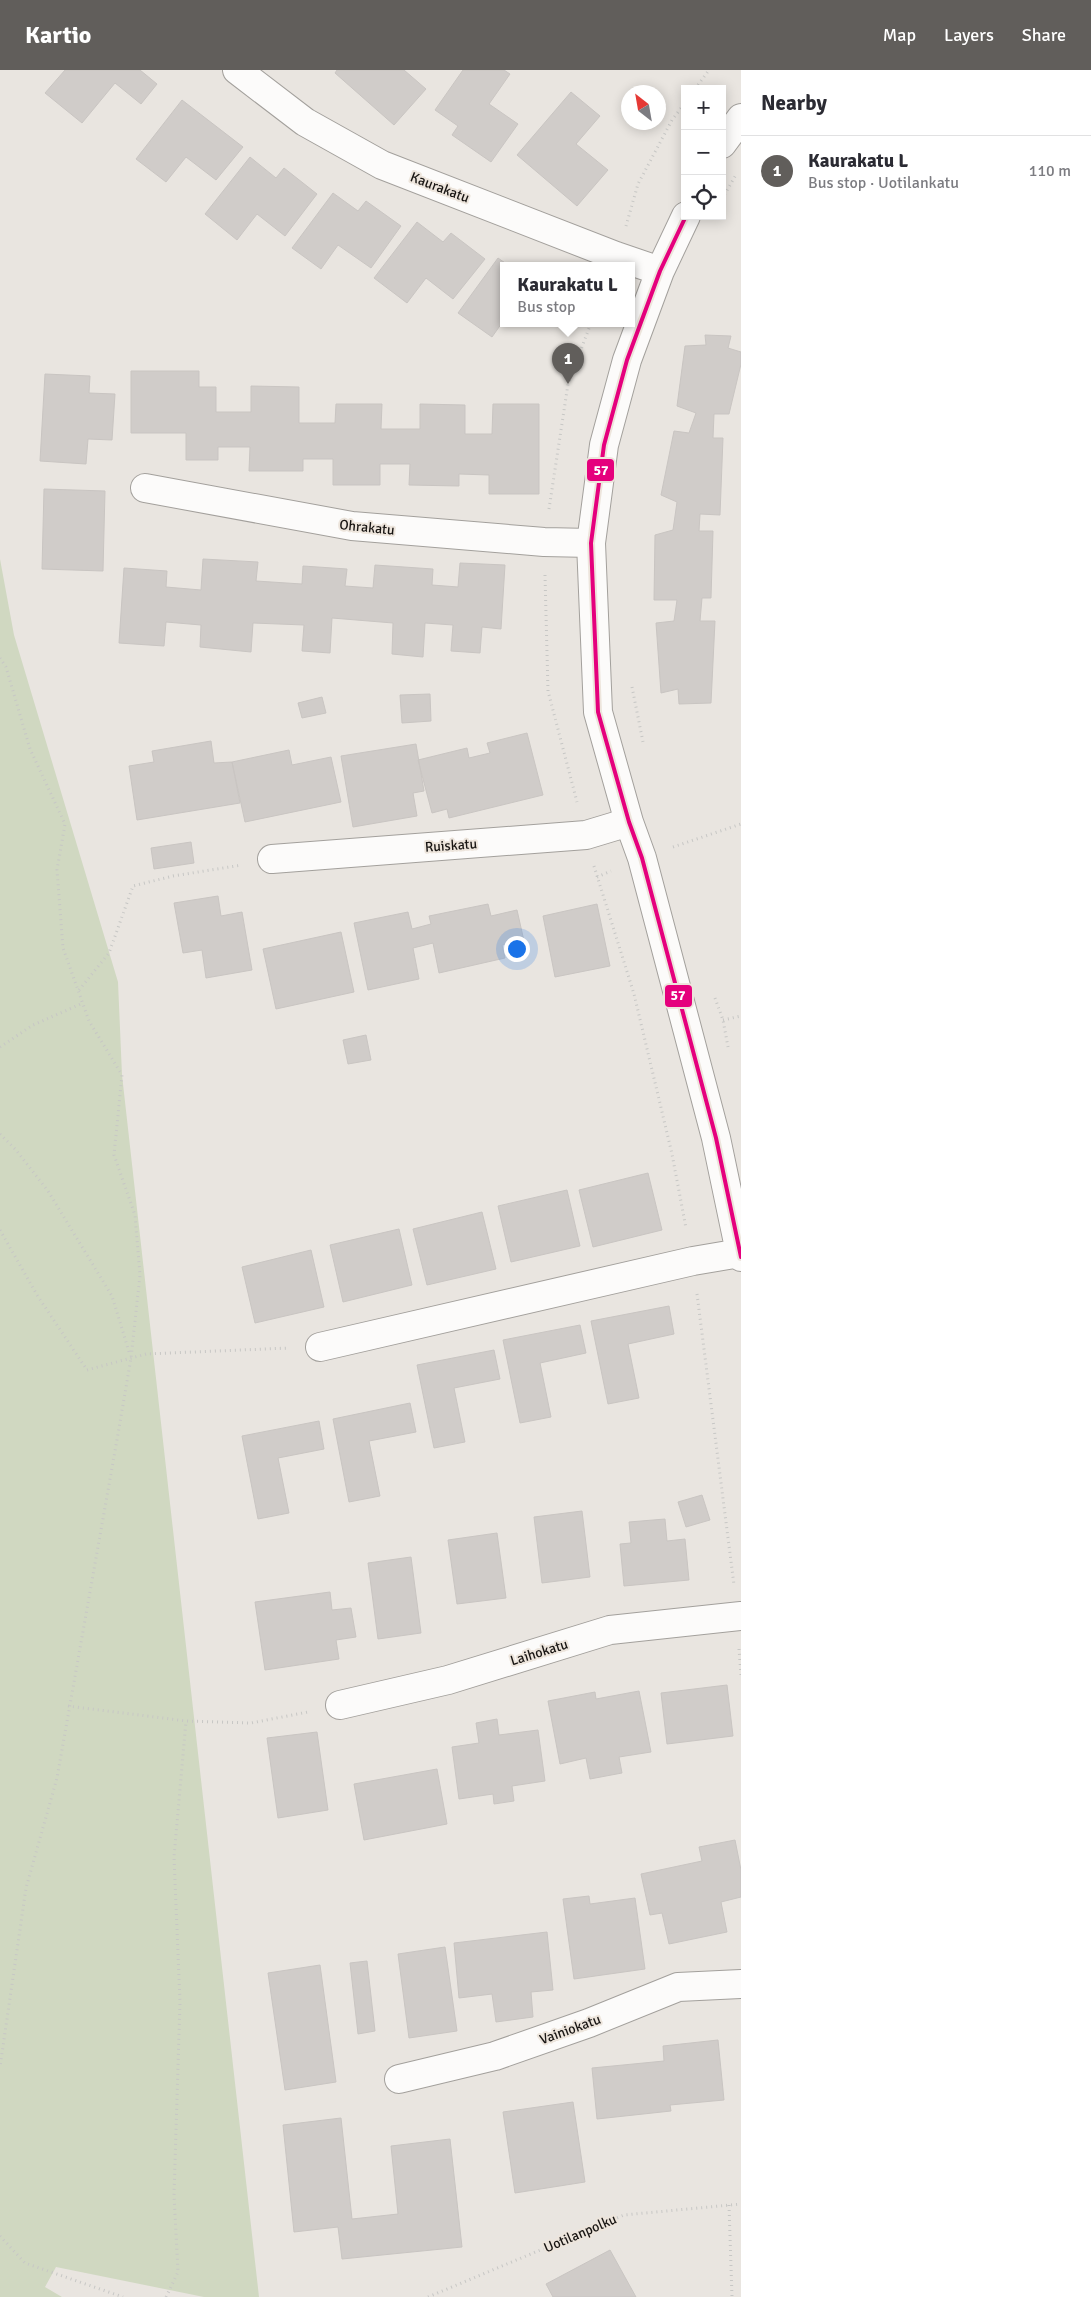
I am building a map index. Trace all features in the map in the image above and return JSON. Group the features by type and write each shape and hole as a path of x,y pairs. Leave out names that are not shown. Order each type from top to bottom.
{"street":[{"name":"Kaurakatu","path":"237,70 305,122 382,165 634,262"},
{"path":"726,139 741,118"},
{"path":"684,220 660,271 627,360 604,445 592,543 598,712 629,822 642,858 716,1138 741,1257"},
{"name":"Kaurakatu","path":"635,262 660,271"},
{"name":"Ohrakatu","path":"145,488 352,526 544,542 592,543"},
{"name":"Ruiskatu","path":"272,859 586,835 629,822"},
{"path":"320,1347 693,1261 740,1252"},
{"name":"Laihokatu","path":"340,1705 448,1680 610,1630 739,1616"},
{"name":"Vainiokatu","path":"399,2079 494,2056 589,2023 678,1986 741,1984"}],"path":[{"path":"698,85 708,70"},
{"path":"616,256 638,184 681,108"},
{"path":"726,192 741,165"},
{"path":"589,327 568,384 544,542 548,691 586,835 634,994 672,1154 693,1261 739,1616 741,1675"},
{"path":"0,658 6,667 30,749 65,824 56,870 63,948 89,1021 122,1075 114,1155 135,1215 140,1275 131,1358 68,1706 57,1778 26,1888 0,2067"},
{"path":"630,680 644,746"},
{"path":"78,990 109,952 133,886 173,876 272,859"},
{"path":"714,993 723,1020 730,1056"},
{"path":"0,1048 33,1025 83,1003"},
{"path":"723,1020 741,1016"},
{"path":"0,1134 16,1150 48,1191 112,1296 131,1358"},
{"path":"0,1230 37,1295 87,1370 146,1354 320,1347"},
{"path":"68,1706 186,1721 251,1723 340,1705"},
{"path":"166,2297 178,2272 174,2196 180,2002 174,1857 186,1721"},
{"name":"Uotilanpolku","path":"428,2297 624,2215 741,2204"},
{"path":"729,2205 732,2297"},
{"path":"0,2236 26,2263 123,2297"}],"green space":[{"path":"0,559 14,635 118,982 122,1075 259,2297 204,2297 56,2267 45,2287 62,2297 0,2297"}],"building":[{"path":"65,70 140,70 157,84 141,104 115,83 82,123 45,93"},
{"path":"337,70 404,70 426,89 394,125 335,73"},
{"path":"463,70 504,70 510,74 489,104 518,124 491,162 452,135 458,126 435,110"},
{"path":"571,92 600,116 576,144 608,170 577,206 517,155"},
{"path":"182,100 243,147 216,180 186,157 166,182 136,159"},
{"path":"250,157 276,178 284,168 317,194 285,236 257,214 237,240 205,214"},
{"path":"333,193 358,211 366,201 401,226 371,268 338,245 321,269 292,248"},
{"path":"417,222 443,242 451,233 485,259 453,299 426,278 407,303 374,278"},
{"path":"498,258 504,262 500,262 500,326 492,337 458,313"},
{"path":"705,335 731,336 728,348 741,352 741,364 729,414 714,414 713,438 723,438 720,515 700,514 699,531 713,531 711,598 702,598 700,621 715,621 711,703 679,704 678,689 661,693 656,623 674,621 677,600 654,600 655,535 673,530 677,502 661,495 674,431 689,433 696,413 677,406 685,346 706,345"},
{"path":"131,371 199,371 199,387 216,387 216,412 251,412 251,386 299,387 299,423 335,423 336,404 382,404 381,429 420,429 420,404 465,405 465,434 492,434 493,404 539,404 539,494 489,494 489,475 459,474 459,486 409,485 410,464 380,464 380,485 333,485 333,459 303,459 303,471 249,471 250,447 218,447 218,460 186,460 186,433 131,433"},
{"path":"45,374 90,376 89,393 115,394 112,440 88,439 86,464 40,461"},
{"path":"44,489 105,491 103,571 42,569"},
{"path":"203,559 258,562 256,581 302,584 303,566 347,569 345,586 373,588 375,565 433,569 432,585 458,587 460,563 505,565 501,629 482,627 480,653 451,651 453,625 425,623 423,657 392,654 393,623 332,618 330,653 302,651 304,625 253,623 251,652 200,647 201,625 166,622 164,646 119,643 124,568 167,571 166,587 201,590"},
{"path":"430,694 431,721 402,723 400,695"},
{"path":"322,697 326,713 302,718 298,703"},
{"path":"527,733 543,795 449,818 447,809 432,813 418,760 467,748 469,758 490,753 487,743"},
{"path":"211,741 214,763 232,762 240,803 137,820 129,766 154,762 152,751"},
{"path":"416,744 424,791 413,793 417,816 353,827 341,756"},
{"path":"289,750 292,765 331,757 341,802 245,822 232,762"},
{"path":"191,842 194,863 154,869 151,848"},
{"path":"218,896 221,916 242,912 252,970 206,978 202,950 183,953 174,903"},
{"path":"488,904 491,916 517,910 524,941 502,945 505,958 439,973 433,943 413,948 419,979 368,990 354,923 408,912 412,929 431,924 429,916"},
{"path":"597,904 610,966 555,977 543,916"},
{"path":"341,932 354,992 276,1009 263,949"},
{"path":"366,1035 371,1060 348,1064 343,1040"},
{"path":"648,1173 662,1230 593,1247 579,1190"},
{"path":"567,1190 580,1246 511,1262 498,1206"},
{"path":"482,1212 496,1269 427,1285 413,1229"},
{"path":"399,1229 412,1285 343,1302 330,1245"},
{"path":"311,1250 324,1307 255,1323 242,1267"},
{"path":"669,1306 674,1334 628,1344 639,1398 608,1404 591,1321"},
{"path":"580,1325 586,1353 540,1363 551,1417 520,1423 503,1340"},
{"path":"494,1350 500,1379 454,1388 465,1442 434,1448 417,1365"},
{"path":"410,1403 416,1432 369,1441 380,1496 349,1502 333,1419"},
{"path":"319,1421 324,1449 278,1458 289,1513 258,1519 242,1436"},
{"path":"702,1495 710,1520 686,1527 678,1502"},
{"path":"582,1511 590,1577 542,1583 534,1517"},
{"path":"665,1519 667,1541 685,1539 689,1580 624,1586 620,1544 631,1543 629,1522"},
{"path":"497,1533 506,1598 457,1604 448,1540"},
{"path":"411,1557 421,1633 378,1639 368,1563"},
{"path":"330,1592 332,1610 351,1608 356,1637 336,1640 339,1659 265,1670 255,1602"},
{"path":"727,1685 733,1736 667,1744 661,1693"},
{"path":"639,1691 651,1752 619,1757 622,1773 590,1779 586,1758 560,1764 548,1701 595,1692 596,1699"},
{"path":"497,1719 499,1735 538,1730 545,1781 512,1786 514,1801 494,1804 493,1794 459,1799 452,1747 479,1743 476,1723"},
{"path":"317,1732 328,1810 278,1818 267,1738"},
{"path":"437,1769 447,1824 364,1840 354,1784"},
{"path":"735,1840 741,1870 741,1897 721,1902 727,1932 669,1944 662,1913 650,1915 641,1874 702,1861 699,1847"},
{"path":"589,1896 590,1904 635,1898 645,1969 574,1979 563,1899"},
{"path":"547,1932 553,1990 531,1992 533,2017 496,2022 492,1994 459,1998 454,1943"},
{"path":"445,1947 457,2031 409,2038 398,1954"},
{"path":"367,1961 375,2031 358,2034 350,1963"},
{"path":"320,1965 336,2082 285,2090 268,1973"},
{"path":"718,2040 724,2100 670,2105 671,2111 597,2119 592,2068 664,2061 663,2046"},
{"path":"573,2102 585,2182 515,2193 503,2112"},
{"path":"341,2118 352,2219 398,2214 391,2146 450,2139 462,2247 342,2259 338,2227 294,2232 283,2125"},
{"path":"610,2250 636,2297 553,2297 546,2284"}],"transit line":[{"name":"57","path":"684,220 660,271 627,360 604,445 591,543 598,712 629,822 642,858 716,1138 741,1257"}],"place":[{"name":"Kaurakatu L","path":"568,384"}]}
